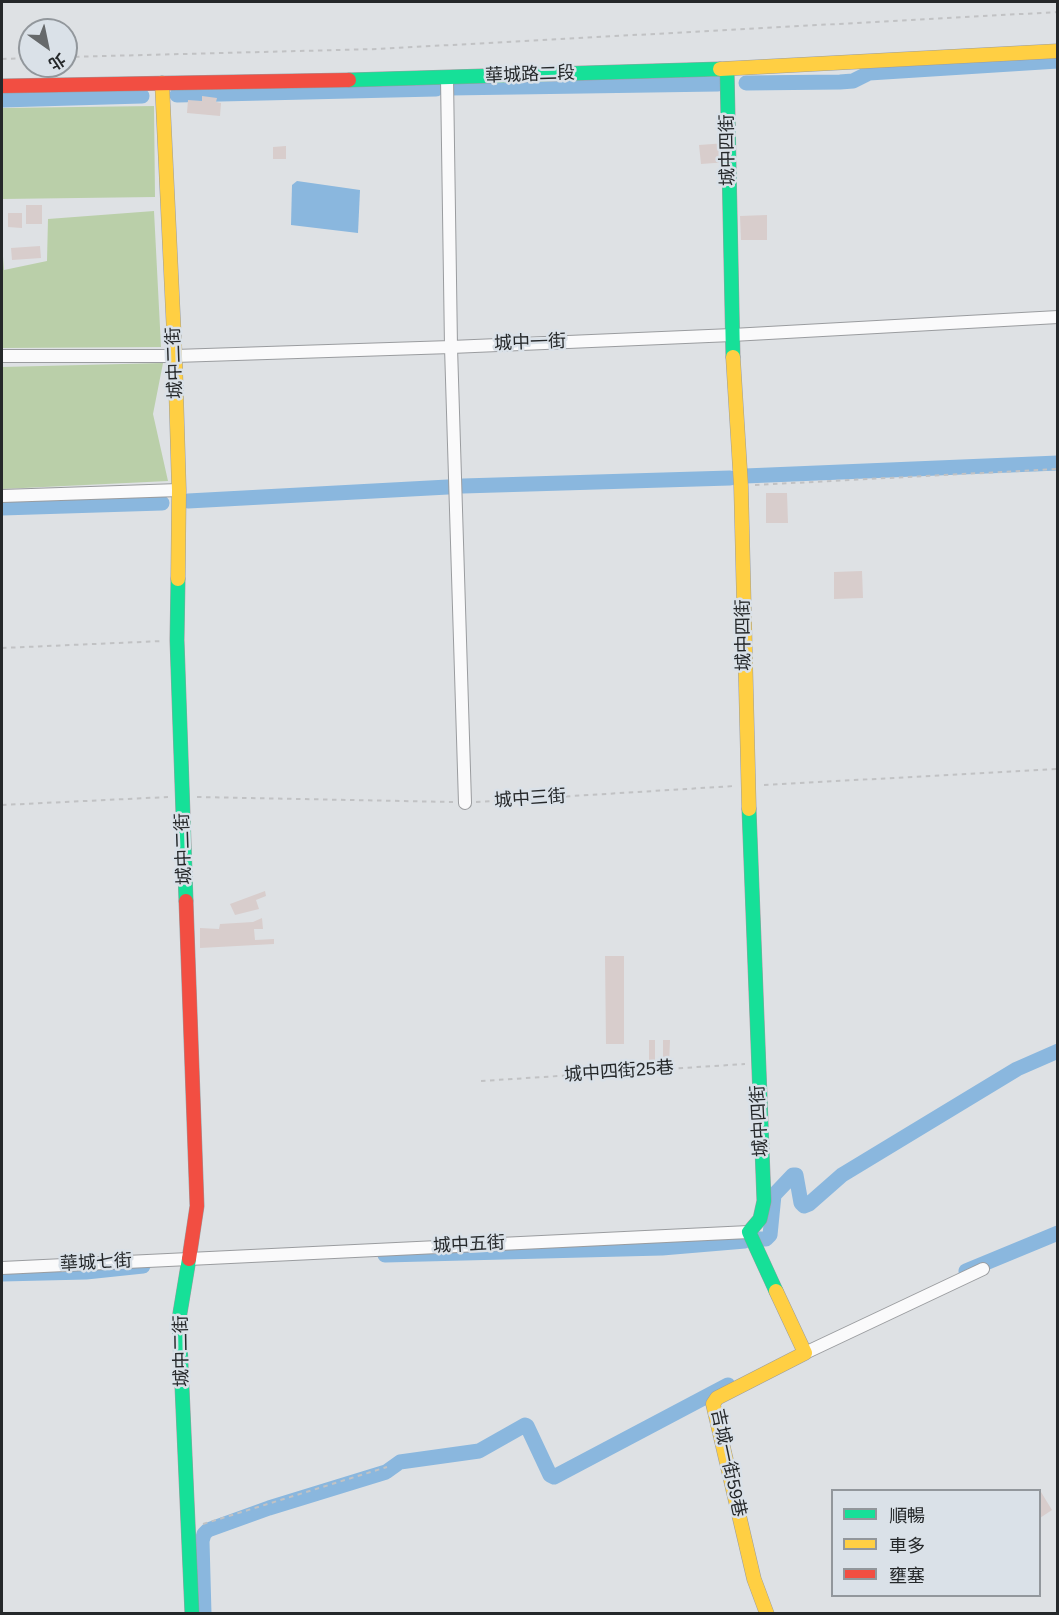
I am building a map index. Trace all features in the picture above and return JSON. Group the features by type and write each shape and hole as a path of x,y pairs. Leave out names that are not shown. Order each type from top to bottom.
{"street":[{"name":"華城路二段","path":"2,86 447,78 727,69 1058,51"},
{"name":"城中四街","path":"727,69 732,335 741,486 748,785 764,1201 760,1219 749,1232"},
{"path":"447,78 451,347 465,803"},
{"name":"城中二街","path":"162,83 176,356 179,490 177,640 197,1206 179,1319 192,1614"},
{"name":"城中一街","path":"2,356 176,356 451,347 732,335 1058,317"},
{"path":"2,496 179,490"},
{"path":"749,1232 805,1353 983,1269"},
{"name":"城中五街","path":"190,1258 749,1232"},
{"name":"華城七街","path":"2,1268 190,1258"},
{"name":"吉城一街59巷","path":"767,1614 754,1579 713,1404 717,1398 805,1353"}],"path":[{"path":"78,57 377,49 1058,12"},
{"path":"2,59 18,58"},
{"path":"741,486 1058,469"},
{"path":"2,648 177,640"},
{"name":"城中三街","path":"2,805 183,797 465,803 1058,769"},
{"name":"城中四街25巷","path":"481,1081 758,1063"},
{"path":"189,1528 387,1467"}],"green space":[{"path":"154,106 155,197 2,199 2,108"},
{"path":"154,211 161,347 2,348 2,243 4,270 47,261 48,219"},
{"path":"163,363 153,414 168,481 2,489 2,367"}],"water":[{"path":"297,181 360,190 358,233 291,225 292,185"}],"building":[{"path":"202,96 217,98 216,102 221,103 220,116 187,113 188,100 202,101"},
{"path":"727,143 728,162 701,164 699,145"},
{"path":"286,146 286,159 273,159 273,147"},
{"path":"26,205 42,205 42,224 26,224"},
{"path":"8,213 22,213 22,228 8,227"},
{"path":"767,215 767,240 741,240 740,216"},
{"path":"40,246 41,258 12,260 11,248"},
{"path":"766,493 787,493 788,523 766,523"},
{"path":"862,571 863,598 834,599 834,572"},
{"path":"265,891 266,896 256,900 259,909 235,915 230,904"},
{"path":"262,918 263,929 254,929 255,940 274,939 274,944 200,948 200,928 219,929 220,924 253,922"},
{"path":"605,956 624,956 624,1044 606,1044"},
{"path":"649,1040 655,1040 655,1064 649,1064"},
{"path":"663,1040 670,1040 669,1065 663,1065"},
{"path":"1041,1492 1052,1510 1041,1517"}],"waterway":[{"path":"746,83 840,82 853,81 869,73 1058,61"},
{"path":"449,88 718,84"},
{"path":"177,95 436,89"},
{"path":"2,100 142,96"},
{"path":"745,476 1058,463"},
{"path":"463,486 730,478"},
{"path":"188,501 448,487"},
{"path":"2,508 162,503"},
{"path":"760,1239 766,1239 770,1235 774,1195 793,1175 796,1175 801,1203 804,1206 809,1204 842,1175 1017,1069 1058,1051"},
{"path":"966,1271 1058,1233"},
{"path":"385,1255 662,1248 745,1241"},
{"path":"2,1274 86,1272 143,1266"},
{"path":"204,1614 202,1541 208,1530 269,1508 386,1472 400,1462 479,1451 525,1425 550,1475 554,1477 728,1385"}],"traffic: fast":[{"path":"349,80 720,69"},
{"path":"727,69 733,357"},
{"path":"178,579 177,640 186,901"},
{"path":"749,809 764,1201 760,1219 749,1232 776,1291"},
{"path":"189,1259 179,1319 192,1614"}],"traffic: slow":[{"path":"720,69 1058,51"},
{"path":"162,83 175,356 179,490 178,579"},
{"path":"733,357 741,486 749,809"},
{"path":"767,1614 754,1579 713,1404 717,1398 805,1353 776,1291"}],"traffic: jam":[{"path":"2,86 349,80"},
{"path":"186,901 197,1206 189,1259"}]}
